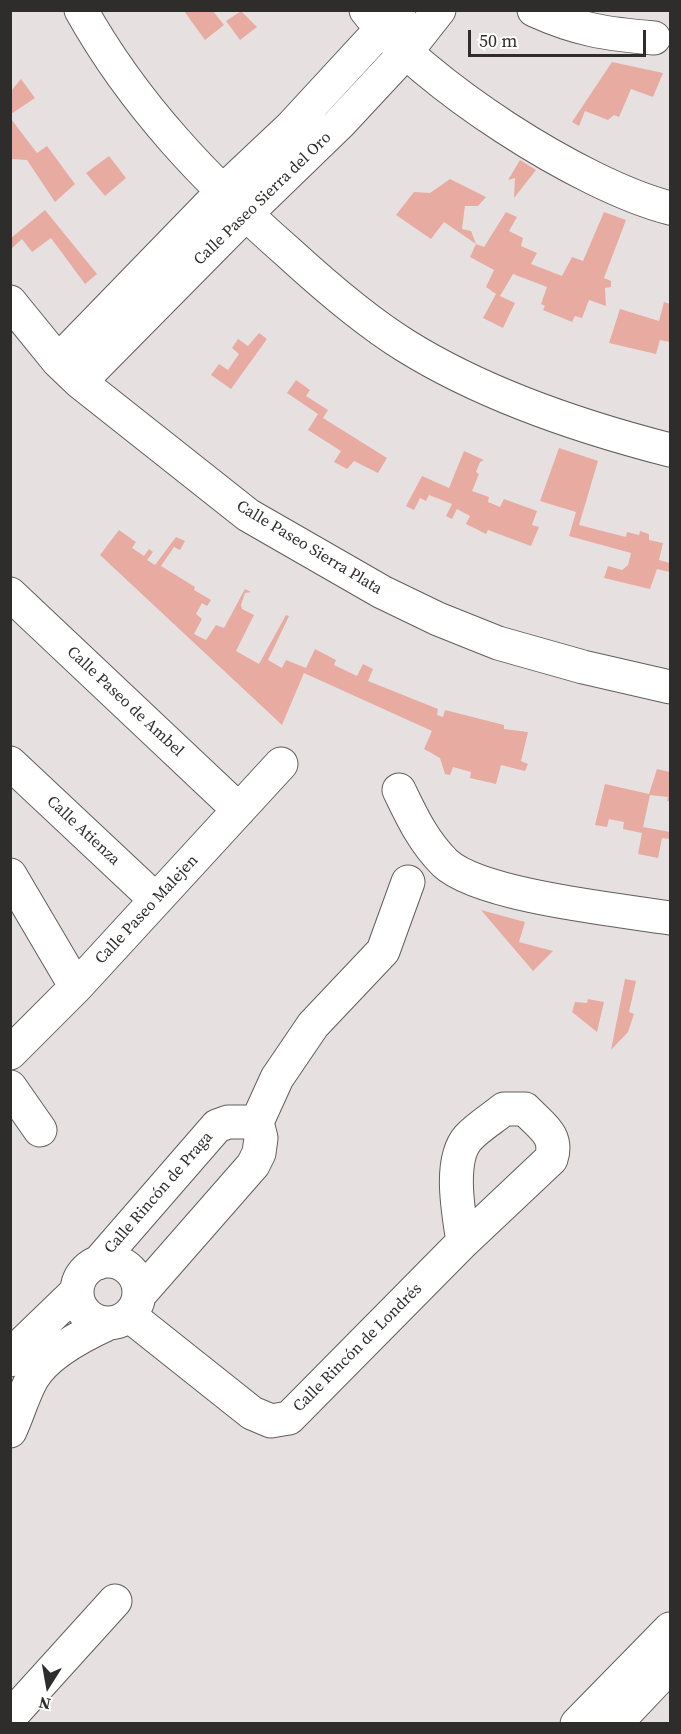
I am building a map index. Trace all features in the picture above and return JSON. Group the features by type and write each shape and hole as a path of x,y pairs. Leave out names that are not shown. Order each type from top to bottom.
{"street":[{"path":"81,10 141,102 188,159 245,215 321,282 405,345 469,379 540,409 670,450"},
{"name":"Calle Paseo Sierra del Oro","path":"69,371 245,215 339,124 406,52 439,10"},
{"path":"534,10 561,22 596,33 662,42"},
{"path":"599,10 662,42"},
{"path":"382,17 406,52 456,94 540,148 599,180 670,208"},
{"name":"Calle Paseo Sierra del Oro","path":"69,371 222,192 291,127 382,17"},
{"name":"Calle Paseo Sierra Plata","path":"10,302 69,371 248,515 382,592 498,643 670,687"},
{"name":"Calle Paseo de Ambel","path":"10,594 239,810"},
{"name":"Calle Atienza","path":"10,763 156,900"},
{"name":"Calle Paseo Malejen","path":"10,1053 76,987 281,764"},
{"path":"399,790 419,833 447,864 480,881 524,894 670,918"},
{"path":"10,875 76,987"},
{"path":"10,1431 32,1379 42,1367 80,1337 125,1311 253,1165 259,1153 261,1138 257,1122 277,1078 313,1025 383,951 408,882"},
{"path":"10,1087 40,1130"},
{"name":"Calle Rincón de Praga","path":"98,1263 217,1126 228,1122 257,1122"},
{"name":"Calle Rincón de Londrés","path":"125,1311 252,1413 271,1421 289,1418 463,1242"},
{"path":"10,1360 20,1346 76,1291 83,1274 98,1263 110,1261 122,1264 132,1271 138,1282 125,1311 95,1321 85,1314 78,1303 76,1291"},
{"path":"10,1717 115,1602"},
{"path":"577,1724 667,1649"},
{"path":"615,1724 667,1649"}],"shaded area":[{"path":"184,11 213,11 224,25 205,40"},
{"path":"241,11 257,27 240,40 226,21"},
{"path":"612,62 663,73 653,97 631,89 619,117 614,115 608,120 585,111 579,126 572,122"},
{"path":"21,79 35,98 11,114 11,91"},
{"path":"11,119 37,153 47,146 75,184 55,202 27,160 11,159"},
{"path":"109,156 126,178 105,196 86,173"},
{"path":"520,160 536,170 514,198 515,178 508,180"},
{"path":"450,179 486,197 478,206 465,206 462,229 471,231 476,244 444,222 431,239 396,215 414,192 430,193"},
{"path":"45,210 97,274 85,284 51,238 32,252 22,239 11,249 11,238"},
{"path":"506,212 517,217 509,231 523,238 521,246 537,253 531,264 562,276 572,257 583,261 604,212 626,220 604,278 611,281 611,287 605,288 606,306 589,300 582,318 575,316 572,322 543,310 545,306 541,304 547,287 513,274 500,296 515,303 503,328 483,318 496,294 486,287 494,270 470,257 476,244 484,247"},
{"path":"664,302 670,304 670,342 660,340 656,354 609,343 620,309 659,321"},
{"path":"259,333 267,339 231,389 211,375 219,364 228,370 239,354 232,348 238,339 248,346"},
{"path":"296,380 310,390 306,396 328,410 323,418 387,458 378,473 354,461 347,469 334,462 341,451 308,430 318,414 287,393"},
{"path":"559,448 598,461 579,525 626,537 627,532 639,535 640,531 649,534 649,540 663,543 659,560 670,563 670,572 657,569 650,589 604,578 608,566 622,570 628,565 631,553 569,536 576,512 540,501"},
{"path":"464,451 484,460 480,462 476,472 479,474 472,491 489,497 488,502 500,507 504,499 537,511 532,525 539,527 531,546 488,530 486,534 466,524 470,516 457,509 452,519 446,516 452,504 429,495 426,501 420,498 414,510 406,506 422,476 449,488"},
{"path":"119,530 136,542 132,548 144,556 149,549 153,552 147,560 155,565 176,537 185,541 180,550 174,547 161,566 211,600 207,606 202,603 196,614 202,619 194,634 206,640 216,625 224,628 245,589 251,592 245,593 242,609 254,615 236,651 259,664 286,615 289,616 268,660 282,668 286,660 306,668 315,649 336,660 334,665 357,676 363,664 373,669 368,681 438,709 437,715 443,717 445,710 504,725 504,729 528,732 521,761 528,764 525,771 501,765 496,784 470,778 471,772 453,767 450,775 445,774 440,758 424,749 432,731 304,673 282,725 100,555"},
{"path":"657,769 670,772 670,802 667,801 668,797 650,795 643,827 670,832 670,839 662,838 658,858 638,854 642,833 623,829 624,822 609,819 607,827 595,825 605,784 649,794"},
{"path":"481,910 525,922 519,942 553,951 533,971"},
{"path":"625,979 636,981 629,1012 634,1014 628,1032 611,1050"},
{"path":"588,999 604,1002 597,1032 572,1012 575,1002 587,1003"}]}
